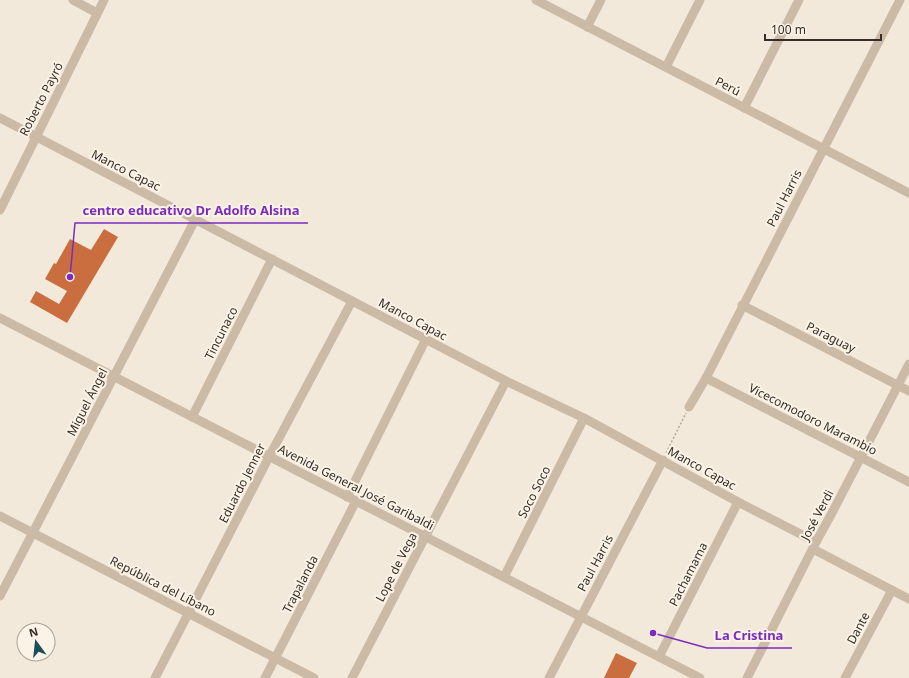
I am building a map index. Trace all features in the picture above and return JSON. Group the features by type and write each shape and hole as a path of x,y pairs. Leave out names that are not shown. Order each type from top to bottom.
{"street":[{"path":"73,0 98,13"},
{"name":"Roberto Payró","path":"0,210 104,0"},
{"name":"Perú","path":"536,0 909,193"},
{"path":"587,27 601,0"},
{"path":"666,67 700,0"},
{"path":"744,108 800,0"},
{"name":"Paul Harris","path":"688,407 706,378 742,305 900,0"},
{"name":"Manco Capac","path":"0,118 426,340 506,381 584,418 663,460 909,599"},
{"name":"Miguel Ángel","path":"0,596 195,220"},
{"name":"Tincunaco","path":"192,417 272,259"},
{"name":"Eduardo Jenner","path":"155,678 269,456 352,301"},
{"name":"Paraguay","path":"742,305 909,391"},
{"name":"Avenida General José Garibaldi","path":"0,318 700,678"},
{"path":"347,497 426,340"},
{"name":"José Verdi","path":"747,678 814,545 909,364"},
{"name":"Vicecomodoro Marambio","path":"706,378 909,482"},
{"name":"Lope de Vega","path":"352,678 506,381"},
{"name":"Soco Soco","path":"504,577 584,418"},
{"name":"Paul Harris","path":"549,678 580,616 663,460"},
{"name":"Trapalanda","path":"265,678 356,501"},
{"name":"Pachamama","path":"659,657 738,502"},
{"name":"República del Líbano","path":"0,516 314,678"},
{"name":"Dante","path":"845,678 892,590"}],"path":[{"path":"663,460 688,407"}],"building":[{"path":"104,229 118,237 67,323 30,302 36,291 59,304 67,291 45,279 54,263 56,264 70,239 91,250"},
{"path":"616,653 637,663 629,678 604,678"}],"place":[{"name":"centro educativo Dr Adolfo Alsina","path":"70,277"},
{"name":"La Cristina","path":"653,633"}]}
